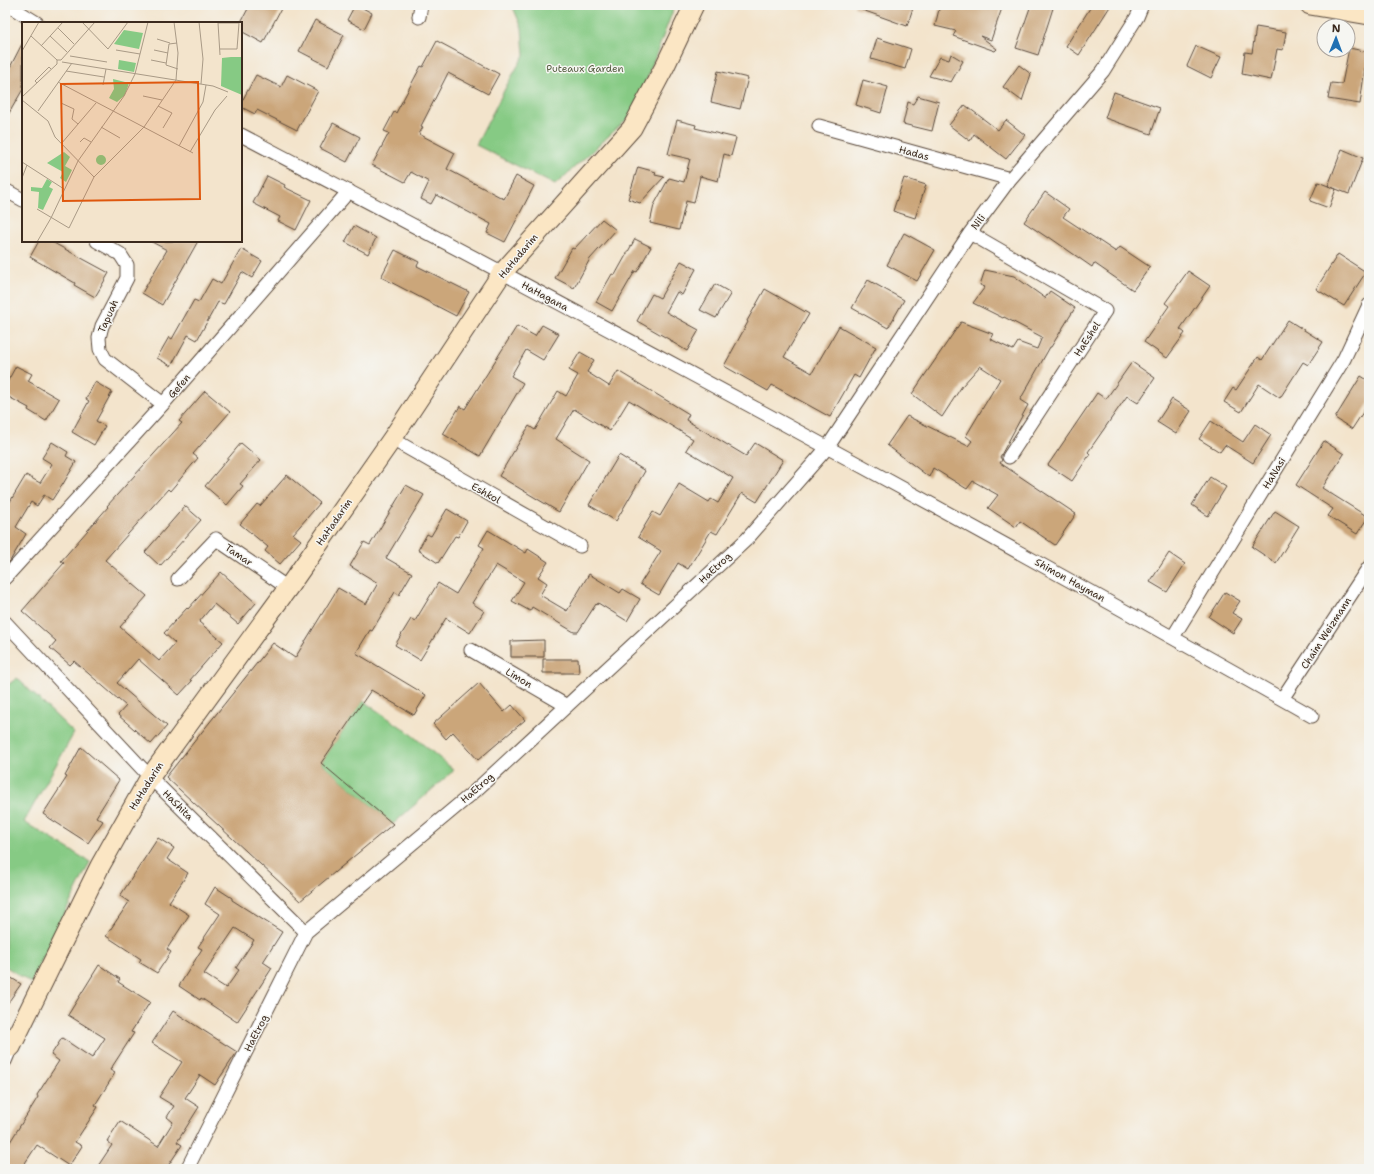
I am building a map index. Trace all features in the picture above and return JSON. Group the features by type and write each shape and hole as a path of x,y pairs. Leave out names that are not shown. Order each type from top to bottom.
{"street":[{"path":"8,5 35,22"},
{"name":"HaHadarim","path":"7,1050 100,866 150,776 288,588 392,439 502,272 632,128 665,66 694,5"},
{"name":"Nili","path":"826,448 970,233 1010,179 1103,71 1137,17 1142,5"},
{"path":"1310,5 1369,15"},
{"name":"Hadas","path":"819,126 1010,179"},
{"name":"HaHagana","path":"242,136 502,272 826,448"},
{"path":"5,190 22,199"},
{"name":"Gefen","path":"5,578 163,404 349,191"},
{"name":"HaEshel","path":"970,233 1105,311 1009,457"},
{"name":"Tapuah","path":"99,242 120,254 127,265 127,278 102,326 99,338 100,349 105,359 163,404"},
{"name":"HaNasi","path":"1173,637 1344,359 1369,305"},
{"name":"Eshkol","path":"392,439 580,546"},
{"name":"Shimon Hayman","path":"826,448 966,522 1312,716"},
{"name":"HaEtrog","path":"187,1169 306,932 475,791 747,539 826,448"},
{"name":"Tamar","path":"178,580 216,539 288,588"},
{"name":"Chaim Weizmann","path":"1282,699 1369,567"},
{"name":"HaShita","path":"5,622 150,776 306,932"},
{"name":"Limon","path":"471,650 567,706"}],"green space":[{"name":"Puteaux Garden","path":"512,5 675,5 634,113 555,185 476,145 524,55 522,28"},
{"path":"17,678 74,733 24,822 90,862 31,983 5,966 5,687"},
{"path":"363,701 407,731 454,770 393,824 321,763"}],"building":[{"path":"250,5 283,5 263,43 242,32 241,22"},
{"path":"355,5 372,13 364,29 347,20"},
{"path":"854,5 914,5 907,26 854,7"},
{"path":"940,5 1003,5 991,40 980,36 997,49 995,51 953,36 956,31 935,26"},
{"path":"1031,5 1054,5 1038,55 1016,48"},
{"path":"1092,5 1111,5 1079,55 1066,46"},
{"path":"315,20 344,35 328,66 299,51"},
{"path":"1256,27 1286,32 1283,50 1277,49 1271,80 1242,74 1245,52 1252,53"},
{"path":"877,38 911,49 905,69 871,59"},
{"path":"437,41 499,74 488,94 448,73 421,126 423,127 419,134 455,153 447,169 504,199 516,176 534,186 505,242 487,233 491,224 436,195 431,204 421,199 429,182 411,172 405,182 372,165 389,133 384,131 394,112 396,113 421,66 423,67"},
{"path":"22,44 22,91 5,120 5,77"},
{"path":"1196,46 1221,57 1211,78 1187,66"},
{"path":"1356,49 1369,52 1369,69 1365,68 1360,104 1328,99 1331,83 1342,84 1347,58 1356,58"},
{"path":"951,54 963,61 951,82 929,76 940,57 949,60"},
{"path":"1019,65 1031,74 1022,101 1003,87"},
{"path":"718,71 748,78 740,109 711,102"},
{"path":"256,75 281,87 287,75 318,91 297,130 257,110 255,114 242,108 242,101"},
{"path":"863,80 888,87 881,113 856,105"},
{"path":"1114,92 1160,108 1151,134 1105,118"},
{"path":"918,96 939,102 932,131 903,124 908,102 913,104"},
{"path":"965,105 998,130 1006,120 1025,135 1006,159 974,134 970,141 949,125"},
{"path":"677,120 696,125 695,128 736,138 731,156 724,154 718,181 700,176 694,203 686,201 679,230 650,223 654,205 669,178 684,182 690,159 668,154"},
{"path":"333,123 360,137 347,162 320,148"},
{"path":"1342,149 1363,158 1349,194 1328,186"},
{"path":"638,167 656,172 655,175 664,177 640,203 628,199"},
{"path":"267,176 285,185 284,187 311,200 296,230 278,221 280,217 253,203"},
{"path":"904,178 926,185 915,218 893,211"},
{"path":"1318,182 1336,189 1329,208 1310,201"},
{"path":"1045,192 1069,209 1063,217 1116,252 1120,247 1150,267 1133,290 1094,263 1092,267 1049,237 1048,238 1024,222"},
{"path":"602,219 616,230 590,259 574,288 555,278 572,248 574,249"},
{"path":"354,226 376,238 368,254 345,242"},
{"path":"904,233 935,250 917,281 887,265"},
{"path":"635,239 651,247 612,311 596,302 612,274 615,275"},
{"path":"38,242 52,242 109,273 95,297 74,285 75,283 30,257"},
{"path":"152,242 197,242 162,305 142,293 167,250"},
{"path":"241,249 262,261 252,278 242,272 224,304 218,302 197,340 188,335 171,366 157,358 169,337 172,339 194,300 199,302 212,279 221,284"},
{"path":"395,250 419,262 417,266 469,292 456,316 381,277"},
{"path":"1338,254 1366,272 1344,306 1316,289"},
{"path":"681,261 696,269 682,295 677,292 666,312 699,330 687,351 637,321 652,294 660,298"},
{"path":"985,270 1014,276 1045,298 1050,291 1075,308 1050,347 1020,400 1028,405 1000,457 1002,460 1000,463 1076,514 1055,545 1020,521 1016,527 988,508 998,495 973,481 967,489 933,468 929,477 887,445 907,416 968,446 972,441 966,436 1000,379 980,366 962,386 942,417 912,394 961,322 993,334 990,339 1013,350 1018,342 1037,349 1042,337 973,303 985,287 980,285"},
{"path":"1188,271 1210,286 1180,329 1185,333 1167,358 1144,342 1169,306 1165,303"},
{"path":"868,280 904,300 888,328 852,308"},
{"path":"715,284 731,293 716,318 700,310"},
{"path":"765,289 809,314 784,357 812,373 839,326 876,347 859,378 854,375 830,417 772,385 768,391 724,366"},
{"path":"1288,320 1323,342 1308,365 1303,362 1280,398 1259,384 1241,412 1224,402 1233,388 1236,390 1258,357 1262,360"},
{"path":"542,325 559,334 543,360 526,350 511,376 523,383 480,456 443,434 460,406 465,409 517,326 535,336"},
{"path":"580,352 594,360 587,372 609,386 618,371 689,414 686,420 746,456 755,443 783,460 757,502 742,493 717,534 711,531 688,569 678,563 659,595 640,584 661,551 638,537 653,512 660,516 679,484 709,502 711,499 718,503 733,478 686,450 693,439 629,400 610,431 574,409 556,439 589,460 559,512 499,476 529,426 535,430 558,391 566,396 578,375 569,370"},
{"path":"1132,362 1155,378 1138,403 1127,396 1088,452 1090,454 1072,481 1048,465 1097,393 1106,399"},
{"path":"16,366 32,374 28,381 59,399 46,421 28,410 29,408 5,395 5,386"},
{"path":"1361,376 1369,381 1369,403 1352,429 1335,418"},
{"path":"95,382 112,392 96,421 105,426 94,445 72,432 89,401 86,399"},
{"path":"205,391 230,412 193,454 198,458 170,491 168,489 105,560 147,596 120,627 159,661 175,643 164,633 221,572 256,603 238,624 214,604 199,622 223,642 179,695 138,659 117,683 167,726 151,744 118,715 126,706 74,661 70,665 50,648 56,641 22,611 64,563 61,561 108,507 107,506 182,423 179,421"},
{"path":"1172,399 1191,411 1176,434 1157,422"},
{"path":"1211,421 1243,442 1255,424 1271,435 1253,463 1225,445 1220,452 1199,439"},
{"path":"1324,441 1344,454 1322,488 1368,517 1357,534 1328,516 1333,509 1296,485"},
{"path":"52,442 68,452 66,456 76,462 52,500 44,495 37,506 31,502 16,527 26,534 10,561 5,566 5,510 26,475 40,483 52,464 42,458"},
{"path":"241,443 261,460 240,484 243,486 227,505 205,486"},
{"path":"619,455 645,471 616,521 589,505"},
{"path":"287,475 320,503 293,534 301,540 280,564 265,551 268,547 240,524 257,504 260,506"},
{"path":"1210,477 1226,487 1208,516 1192,505"},
{"path":"406,485 424,495 386,558 412,573 399,595 395,592 372,631 370,630 356,653 426,695 414,715 371,690 321,763 393,824 300,901 166,777 273,643 295,658 338,588 366,604 378,583 350,566 364,542 370,545"},
{"path":"185,506 201,520 160,566 145,552"},
{"path":"447,509 467,521 458,537 455,536 438,563 418,550 427,534 431,536"},
{"path":"1275,511 1299,526 1276,563 1252,547"},
{"path":"488,530 526,553 528,549 548,562 538,577 547,583 540,595 567,611 589,574 620,593 623,589 640,599 627,621 598,603 597,605 596,604 578,632 574,632 532,607 530,611 512,601 524,582 496,565 472,603 484,611 470,633 446,618 420,660 395,645 411,619 415,621 438,583 456,594 484,548 479,545"},
{"path":"1169,553 1185,564 1167,592 1150,582"},
{"path":"1225,592 1240,601 1232,613 1242,619 1233,633 1209,617"},
{"path":"544,640 544,657 511,657 511,641"},
{"path":"543,659 578,659 579,673 543,673"},
{"path":"479,683 504,712 512,705 525,720 478,760 453,732 446,739 433,724"},
{"path":"81,747 119,780 96,817 103,821 88,843 43,814 67,777 65,776"},
{"path":"158,838 174,848 167,859 188,873 169,902 189,915 167,949 171,952 157,973 139,962 141,959 106,936 129,902 120,896"},
{"path":"215,887 232,898 232,900 282,932 263,962 272,968 237,1022 201,998 200,1000 179,986 202,949 198,947 220,914 205,904","holes":["235,928 254,940 236,968 239,970 226,988 204,974"]},
{"path":"99,965 120,979 118,982 150,1002 131,1032 134,1033 110,1070 115,1073 95,1105 98,1107 75,1142 82,1146 69,1166 37,1145 21,1169 5,1169 5,1150 59,1061 51,1055 62,1038 92,1058 105,1038 68,1015"},
{"path":"5,974 21,984 5,1007"},
{"path":"173,1011 237,1052 215,1085 200,1075 185,1098 199,1107 177,1142 182,1145 166,1169 96,1169 112,1145 107,1141 120,1121 158,1146 173,1122 167,1117 174,1106 159,1097 182,1062 152,1043"}]}
